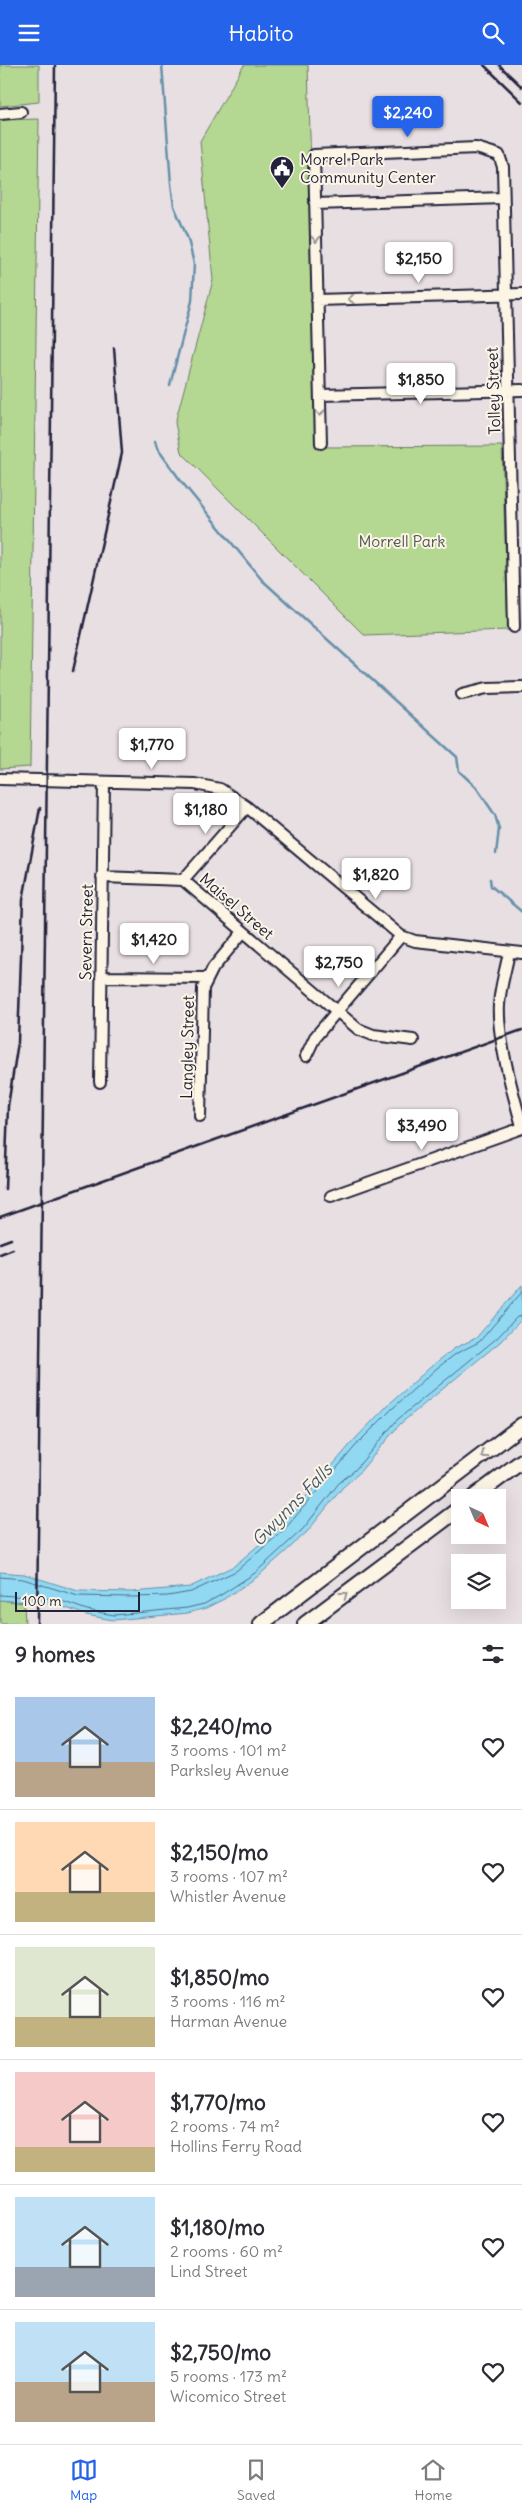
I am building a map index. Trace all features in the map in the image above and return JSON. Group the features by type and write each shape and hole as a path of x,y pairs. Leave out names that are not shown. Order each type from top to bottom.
{"highway":[{"path":"261,1624 353,1556 522,1425"},
{"path":"485,1489 522,1461"},
{"path":"305,1624 451,1515"}],"street":[{"path":"0,113 22,113"},
{"name":"Tolley Street","path":"315,204 314,155 476,148 500,155 503,167 511,487 518,585 514,627"},
{"path":"321,443 315,204 504,198"},
{"path":"318,300 522,294"},
{"path":"320,395 522,390"},
{"path":"511,487 522,486"},
{"path":"462,694 487,688 522,687"},
{"path":"0,779 209,786 231,794 401,936 415,941 522,953"},
{"name":"Severn Street","path":"100,1082 104,781"},
{"path":"183,881 247,807"},
{"name":"Maisel Street","path":"102,877 183,881 364,1033 413,1039"},
{"name":"Langley Street","path":"200,1116 202,999 206,978 243,933"},
{"path":"306,1056 315,1037 401,936"},
{"path":"331,1196 522,1127 514,1095 500,1017 500,994 509,952"},
{"path":"100,977 206,978"}],"green space":[{"path":"0,65 39,65 39,102 0,106"},
{"name":"Morrell Park","path":"244,65 308,65 319,447 502,446 508,630 364,635 181,452 175,423 213,280 200,141"},
{"path":"39,119 30,767 0,769 0,120"},
{"path":"0,1600 24,1603 25,1624 0,1624"}],"water":[{"name":"Gwynns Falls","path":"522,1285 522,1319 500,1342 400,1424 358,1474 343,1487 307,1532 257,1577 224,1599 206,1608 188,1613 113,1620 86,1615 55,1604 0,1600 0,1572 24,1574 78,1591 132,1592 190,1587 234,1566 280,1527 355,1439 388,1405 455,1348 476,1338"}],"waterway":[{"path":"162,65 174,206 188,239 194,264 192,301 170,385"},
{"path":"155,441 157,448 181,481 262,580 457,757 459,771 476,787 495,815 499,829 496,854"},
{"path":"490,879 491,886 522,912"}],"railway":[{"path":"37,1624 55,65"},
{"path":"484,65 522,102"},
{"path":"499,65 522,87"},
{"path":"73,671 122,453 114,348"},
{"path":"5,1189 8,1106 18,1042 23,900 40,808"},
{"path":"0,1217 522,1030"},
{"path":"0,1243 11,1239"},
{"path":"0,1254 13,1249"}],"place":[{"name":"Morrel Park Community Center","path":"282,189"}]}
